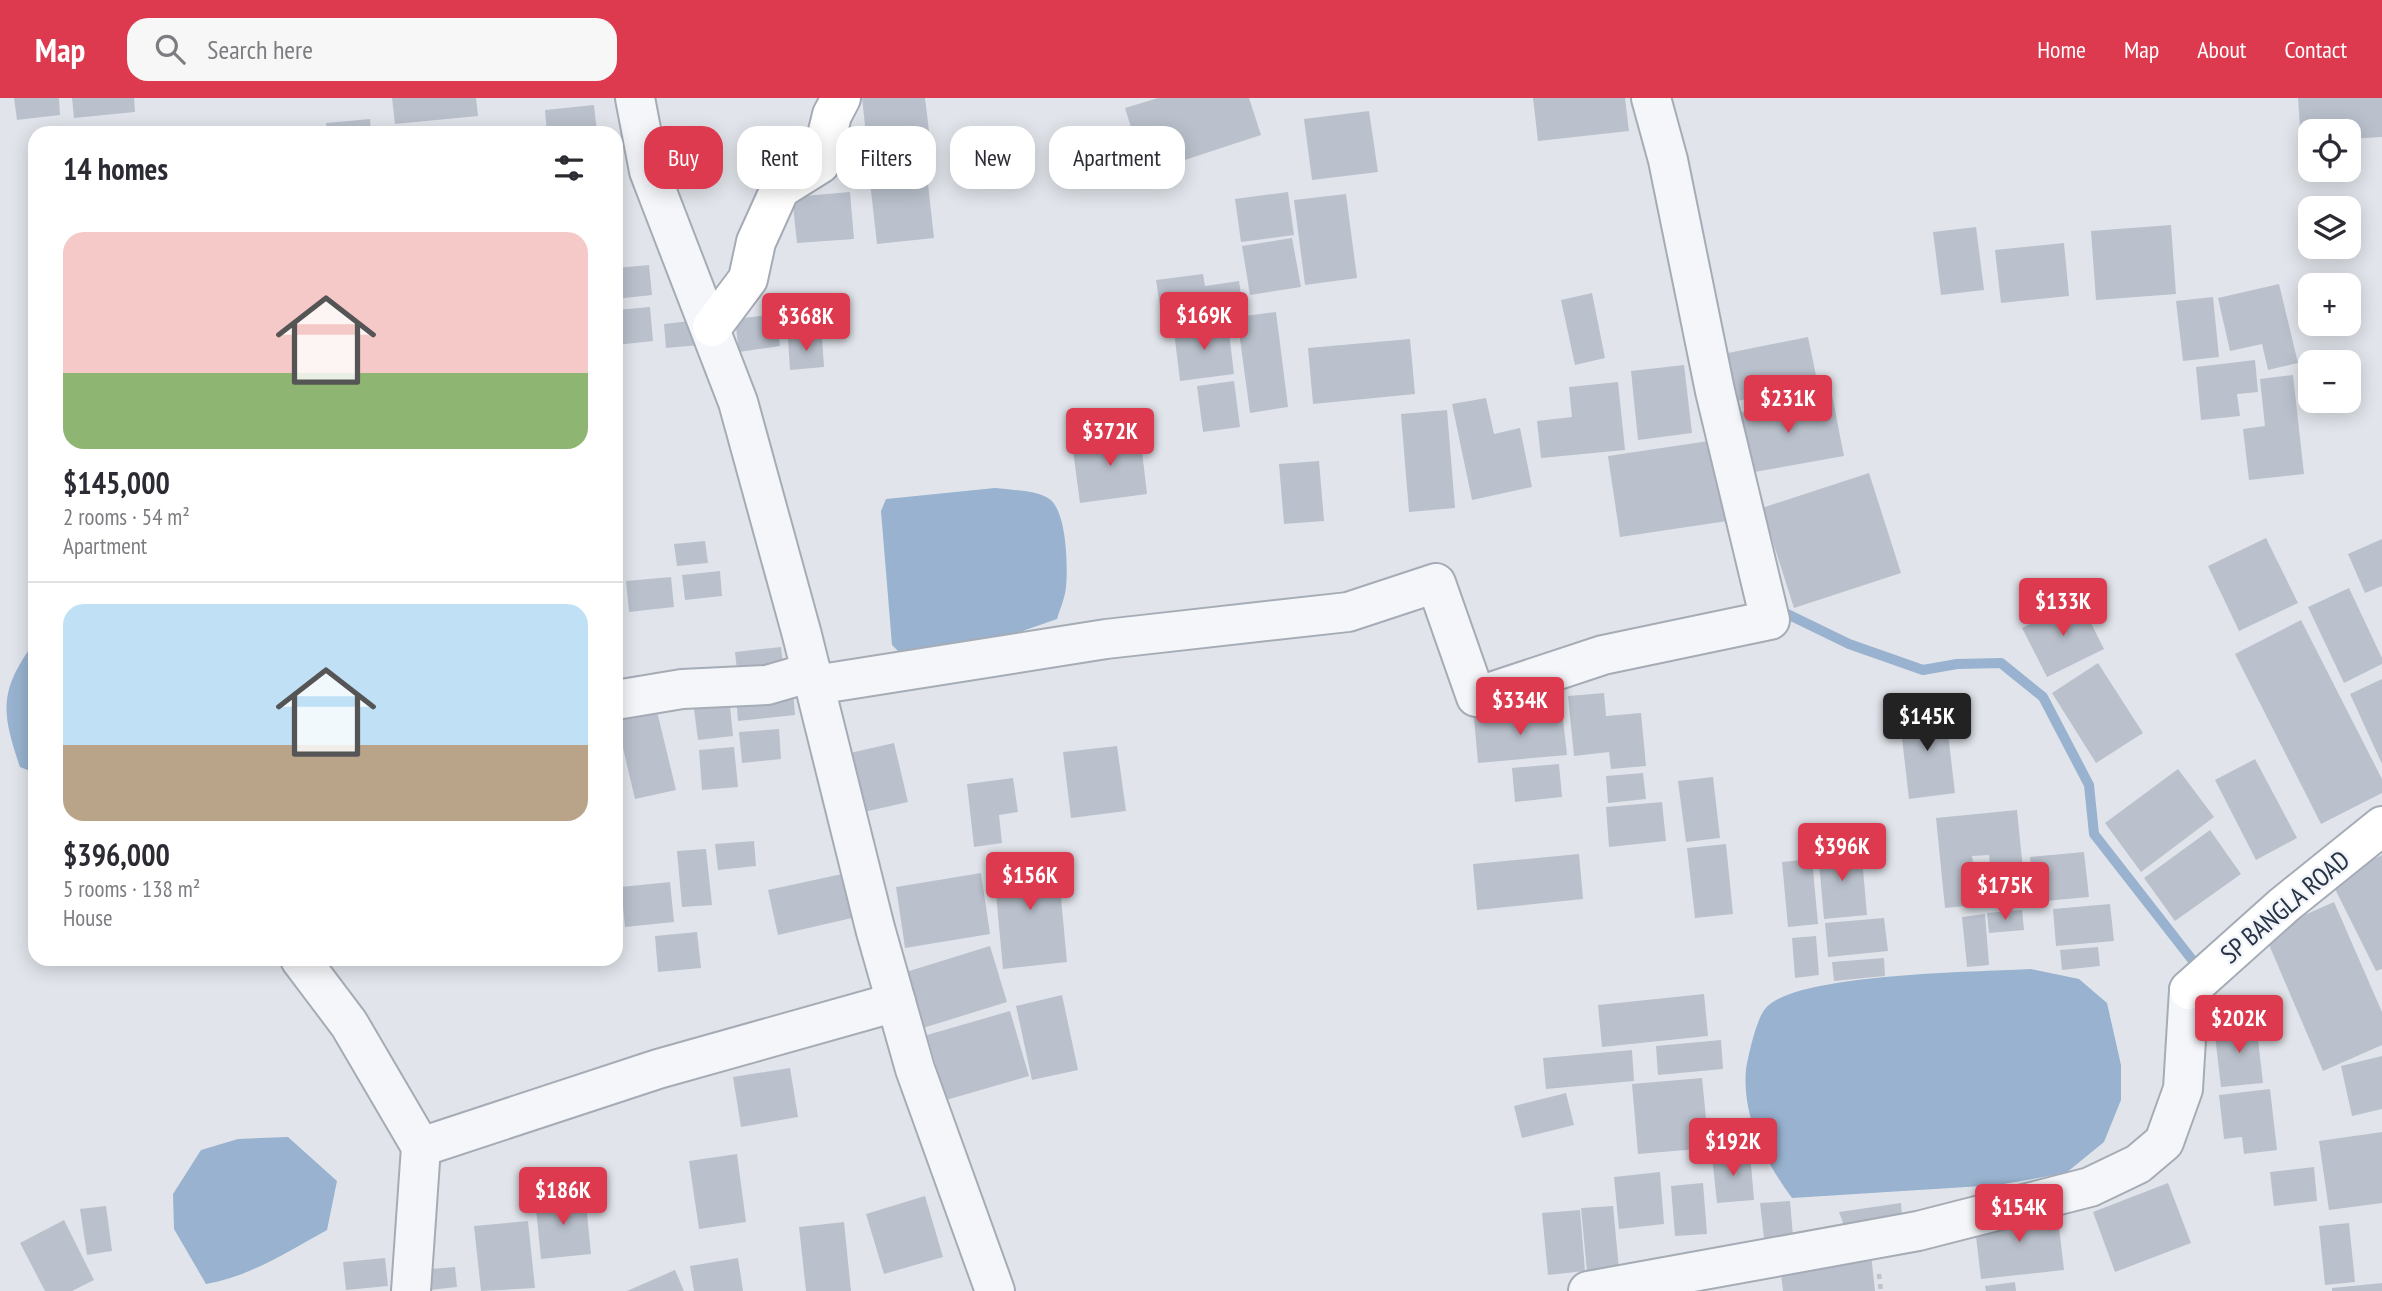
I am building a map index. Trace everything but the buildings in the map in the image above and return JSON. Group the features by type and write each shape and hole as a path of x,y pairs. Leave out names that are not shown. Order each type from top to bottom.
{"street":[{"path":"635,98 649,171 712,327 738,402 915,1069 995,1291"},
{"path":"712,327 748,279 756,242 780,189 820,164 832,115 841,98"},
{"path":"623,699 682,689 767,685 1106,639 1348,612 1436,583 1476,697 1602,655 1770,620 1715,391 1668,160 1651,98"},
{"name":"SP BANGLA ROAD","path":"1588,1291 1918,1231 2090,1187 2138,1164 2164,1142 2183,1089 2189,990 2284,905 2382,826"},
{"path":"305,966 349,1024 421,1147 411,1291"},
{"path":"421,1147 658,1069 896,1002"}],"water":[{"path":"995,488 1042,495 1054,504 1059,514 1065,539 1067,578 1057,619 1014,634 900,653 892,645 881,511 886,499"},
{"path":"28,651 28,770 20,767 7,715 10,687"},
{"path":"2031,969 2079,979 2107,1003 2121,1065 2121,1100 2104,1142 2066,1173 1998,1185 1792,1198 1757,1138 1748,1105 1747,1064 1765,1009 1782,997 1848,981 1932,973"},
{"path":"288,1137 337,1181 327,1230 254,1269 206,1284 174,1229 173,1194 201,1150 238,1139"}],"waterway":[{"path":"1777,609 1849,644 1923,670 1957,664 2001,663 2043,697 2089,785 2094,834 2197,966 2202,962"}]}
